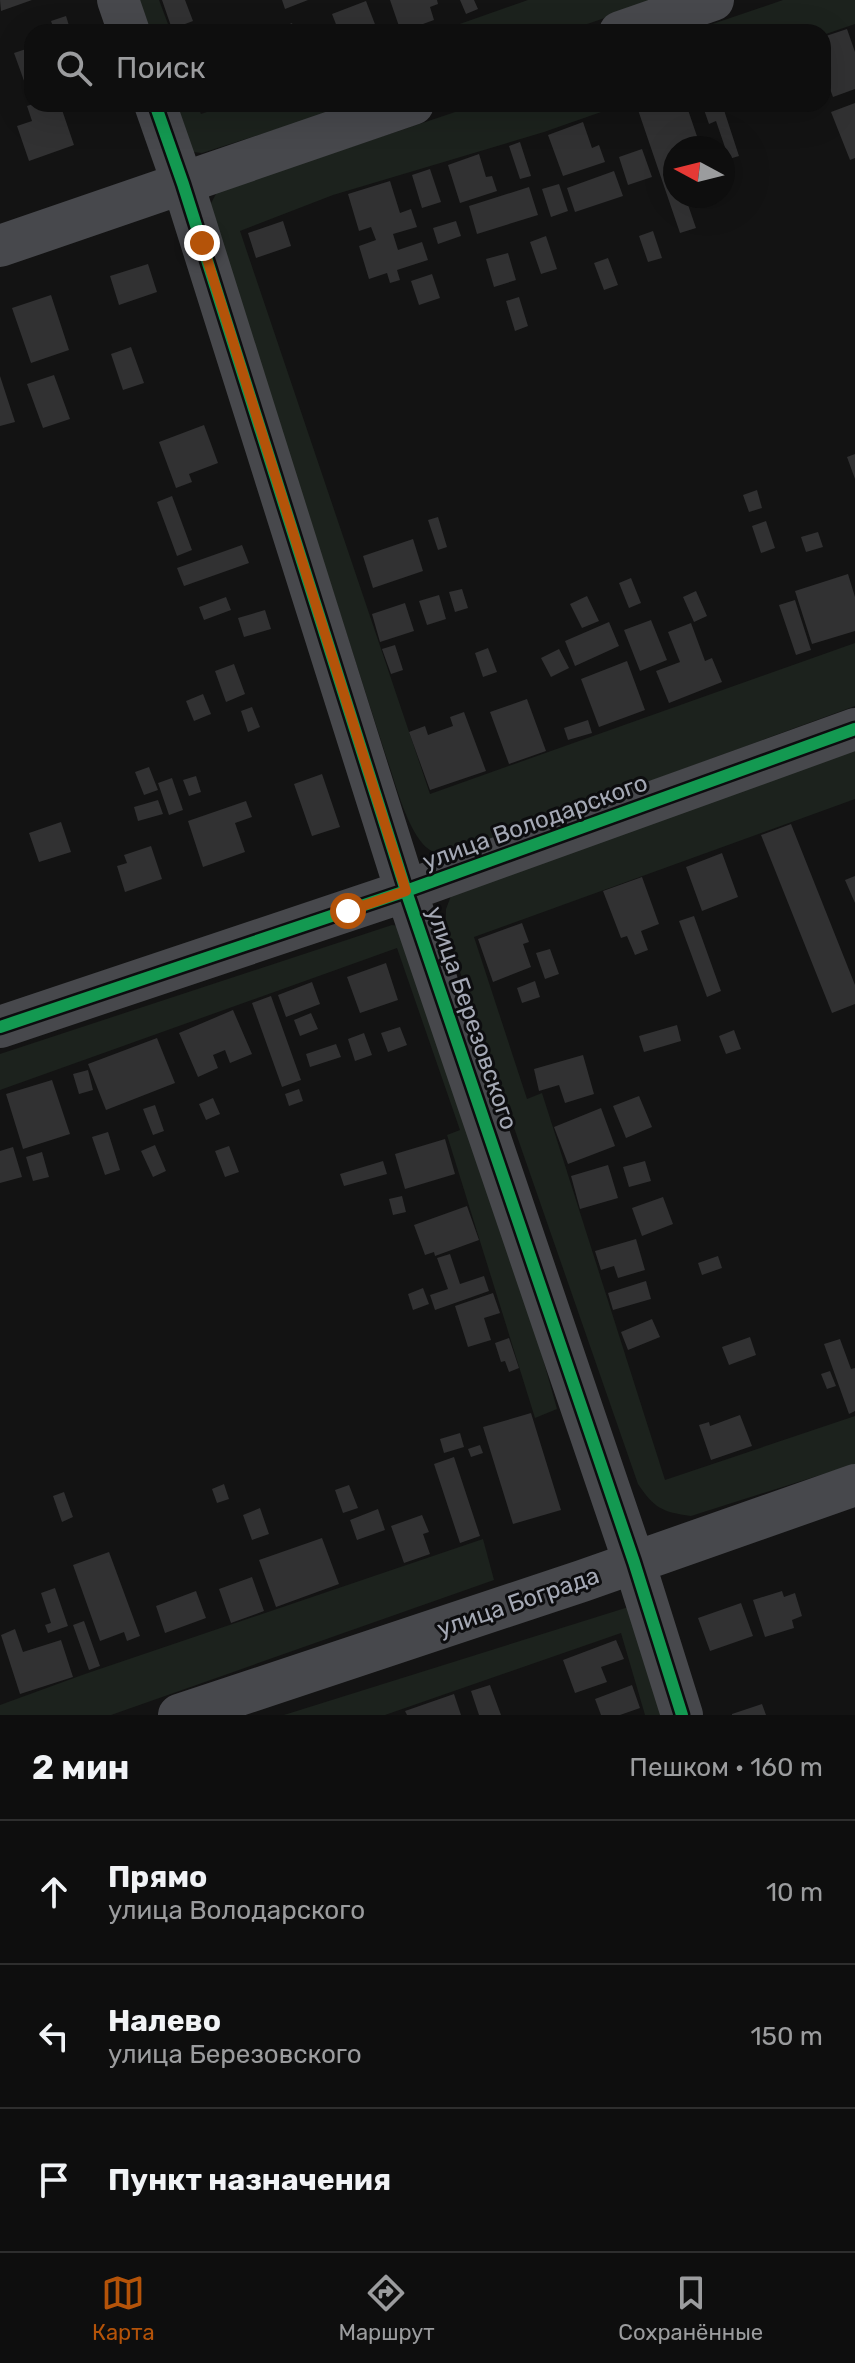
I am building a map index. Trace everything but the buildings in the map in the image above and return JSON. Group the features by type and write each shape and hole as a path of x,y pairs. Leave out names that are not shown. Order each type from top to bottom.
{"street":[{"path":"118,0 126,24"},
{"path":"643,24 713,0"},
{"name":"улица Березовского","path":"158,112 406,891 634,1562 682,1715"},
{"path":"0,246 390,112"},
{"name":"улица Володарского","path":"0,1027 406,891 855,729"},
{"name":"улица Бограда","path":"179,1715 855,1485"}],"shaded area":[{"path":"132,0 159,0 168,24 141,24"},
{"path":"528,0 657,0 587,24 460,24"},
{"path":"783,0 855,0 855,24 831,32 831,24 712,24"},
{"path":"173,112 331,112 202,153 193,152"},
{"path":"455,112 601,112 333,195 240,231 430,794 855,643 855,706 468,848 437,853 427,848 411,826 399,796 209,207 217,192"},
{"path":"855,739 855,799 474,937 527,1099 542,1093 665,1480 855,1416 855,1464 691,1516 673,1513 654,1504 638,1484 446,932 446,909 451,896"},
{"path":"392,925 405,927 478,1126 557,1409 535,1418 447,1135 460,1130 397,948 0,1090 0,1054"},
{"path":"483,1539 494,1580 111,1715 0,1715 0,1705 85,1674"},
{"path":"635,1605 669,1715 645,1715 621,1633 385,1715 284,1715"}],"cycle path":[{"path":"158,112 406,891 634,1562 682,1715"},
{"path":"0,1027 406,891 855,729"}],"route":[{"path":"202,243 406,891 348,911"}]}
